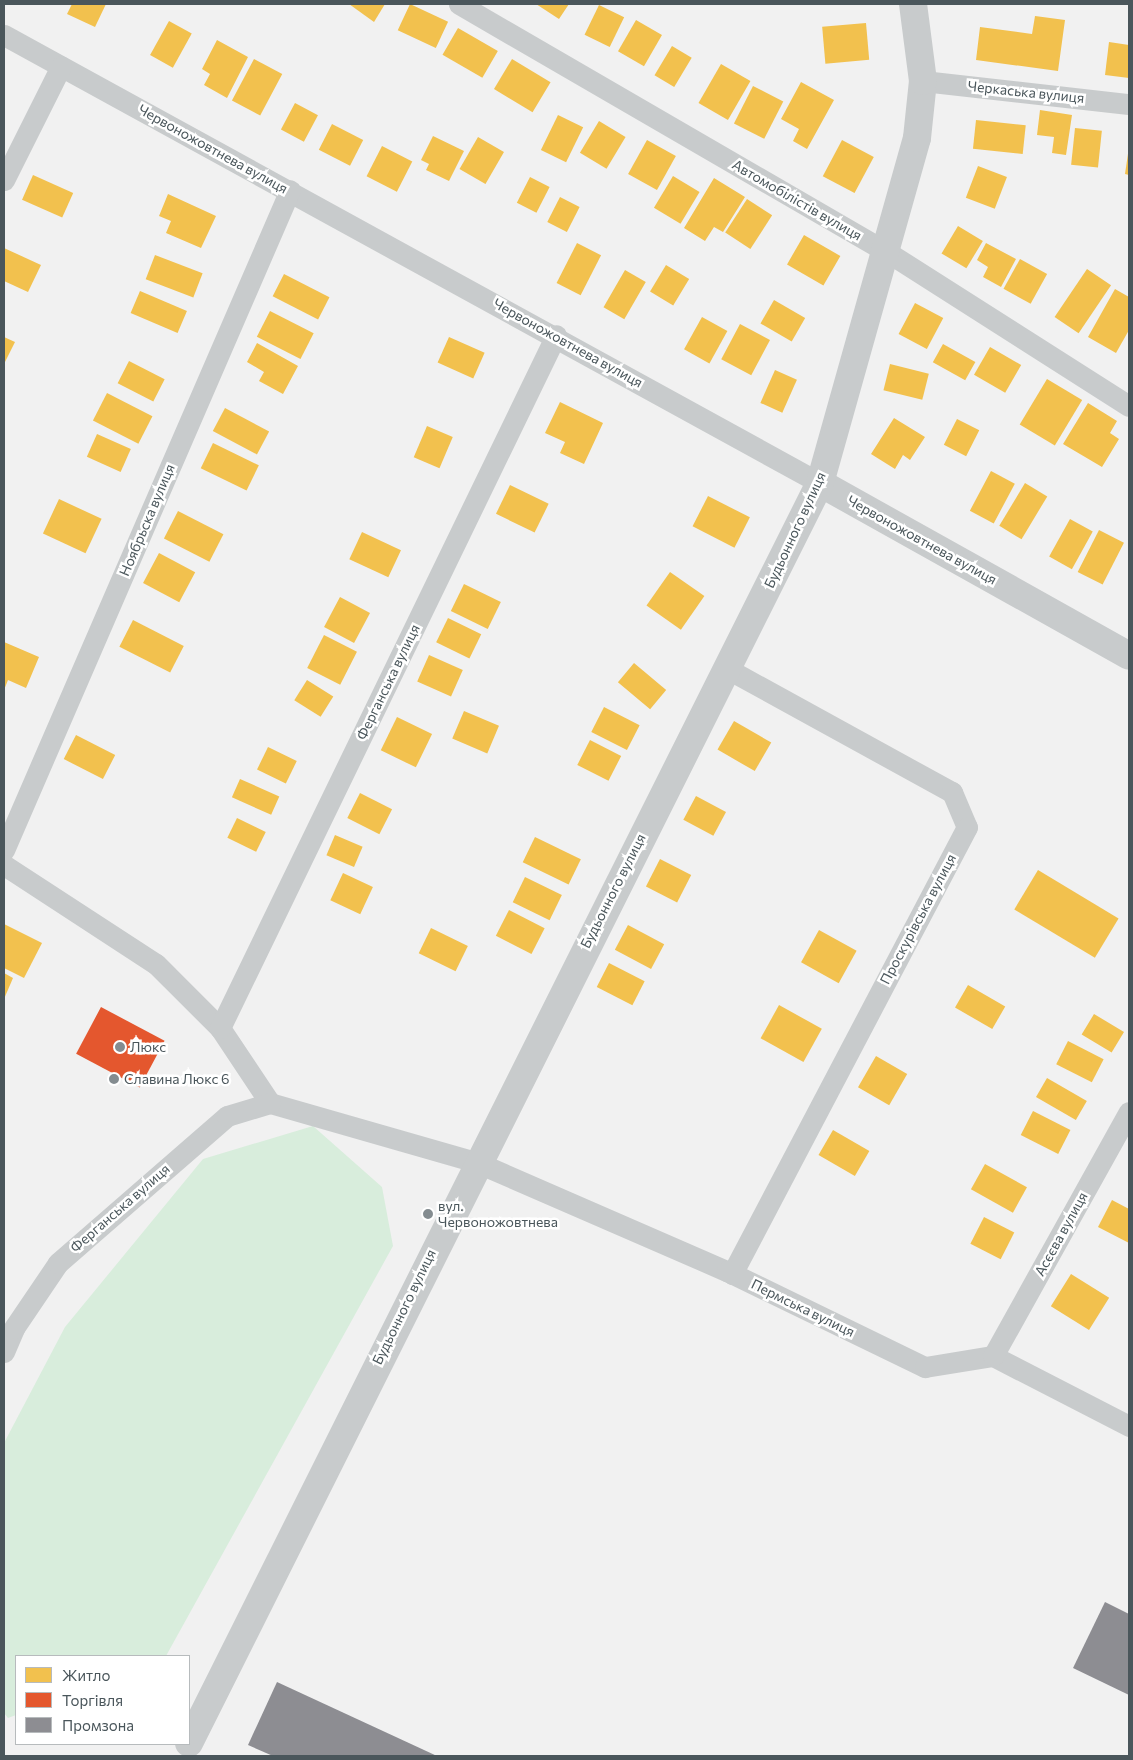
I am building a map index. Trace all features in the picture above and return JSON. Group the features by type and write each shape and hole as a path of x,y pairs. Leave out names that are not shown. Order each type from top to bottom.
{"main road":[{"name":"Будьонного вулиця","path":"190,1739 476,1162 820,483 917,138 923,81 913,4"},
{"name":"Червоножовтнева вулиця","path":"820,483 1129,656"}],"street":[{"name":"Автомобілістів вулиця","path":"459,4 884,250 1129,406"},
{"name":"Червоножовтнева вулиця","path":"4,35 556,336 820,483"},
{"path":"4,180 61,66"},
{"name":"Черкаська вулиця","path":"923,81 1129,104"},
{"name":"Ноябрьска вулиця","path":"4,850 290,190"},
{"name":"Ферганська вулиця","path":"220,1028 556,336"},
{"name":"Проскурівська вулиця","path":"726,668 952,792 967,827 732,1274"},
{"path":"4,865 156,964 220,1028 270,1103 476,1162"},
{"name":"Ферганська вулиця","path":"4,1352 14,1328 65,1256 227,1116 270,1103"},
{"name":"Асєєва вулиця","path":"993,1356 1129,1112"},
{"name":"Пермська вулиця","path":"476,1162 732,1274 925,1367 993,1356"},
{"path":"993,1356 1129,1426"}],"green space":[{"path":"313,1126 382,1187 393,1246 167,1655 15,1655 15,1715 8,1718 4,1713 4,1443 65,1327 203,1159"}],"building: Житло":[{"path":"72,4 106,4 95,27 67,14"},
{"path":"349,4 385,4 374,22"},
{"path":"410,4 448,22 436,48 398,30"},
{"path":"536,4 569,4 559,19"},
{"path":"599,5 624,17 610,47 585,35"},
{"path":"1035,16 1065,20 1058,71 976,60 980,27 1032,34"},
{"path":"636,20 662,35 644,66 618,51"},
{"path":"169,21 192,34 173,68 150,55"},
{"path":"866,23 869,60 825,64 822,27"},
{"path":"458,28 498,51 482,78 442,55"},
{"path":"217,40 248,57 227,98 204,85 210,74 202,69"},
{"path":"1109,42 1129,45 1129,78 1105,75"},
{"path":"672,46 692,58 674,87 654,75"},
{"path":"254,59 282,74 260,116 232,100"},
{"path":"512,59 551,82 533,112 494,89"},
{"path":"721,64 750,81 728,120 698,103"},
{"path":"801,82 834,100 807,149 793,141 799,129 781,119"},
{"path":"753,86 783,101 764,139 734,123"},
{"path":"295,103 318,115 304,142 281,129"},
{"path":"1040,110 1072,115 1066,155 1052,153 1054,137 1037,135"},
{"path":"558,115 583,127 566,162 541,150"},
{"path":"976,120 1026,125 1023,154 973,149"},
{"path":"599,121 626,137 607,169 580,153"},
{"path":"332,124 363,140 350,166 319,150"},
{"path":"1075,128 1102,131 1098,168 1071,165"},
{"path":"433,136 464,151 449,181 426,170 429,164 421,160"},
{"path":"478,137 504,152 485,184 460,169"},
{"path":"647,140 676,156 657,190 628,174"},
{"path":"842,140 874,157 855,193 823,176"},
{"path":"382,146 412,161 397,192 367,176"},
{"path":"1129,147 1129,175 1125,174"},
{"path":"978,166 1007,177 995,209 966,198"},
{"path":"33,175 73,193 62,218 22,200"},
{"path":"673,176 700,192 681,224 654,208"},
{"path":"530,177 550,187 536,213 517,203"},
{"path":"714,178 745,197 723,232 714,227 705,241 684,228"},
{"path":"168,194 216,216 201,248 166,233 171,221 159,216"},
{"path":"560,197 580,207 567,232 547,222"},
{"path":"747,199 772,215 750,249 725,233"},
{"path":"958,226 983,241 966,268 942,253"},
{"path":"804,235 840,256 823,285 787,264"},
{"path":"577,243 601,255 581,295 557,283"},
{"path":"986,243 1016,259 1001,287 983,277 988,267 977,260"},
{"path":"4,248 41,265 28,292 4,281"},
{"path":"155,255 203,273 193,298 146,279"},
{"path":"1020,259 1047,274 1031,304 1004,289"},
{"path":"666,265 689,279 673,305 650,292"},
{"path":"1087,269 1111,285 1079,333 1055,317"},
{"path":"625,270 646,282 624,319 604,307"},
{"path":"284,274 329,297 318,319 273,296"},
{"path":"1115,289 1129,297 1129,330 1116,353 1088,337"},
{"path":"140,291 187,311 178,333 131,313"},
{"path":"774,300 805,318 792,341 760,323"},
{"path":"915,303 943,318 927,349 899,334"},
{"path":"270,311 314,333 300,359 257,337"},
{"path":"702,317 727,331 709,363 684,349"},
{"path":"740,324 770,340 751,375 721,359"},
{"path":"4,337 15,342 4,364"},
{"path":"449,337 485,353 473,378 438,363"},
{"path":"257,343 298,366 283,394 259,381 264,372 247,362"},
{"path":"943,344 975,362 965,380 933,362"},
{"path":"990,347 1021,365 1005,393 974,375"},
{"path":"129,361 165,379 153,401 118,383"},
{"path":"890,364 929,374 922,400 883,390"},
{"path":"775,370 797,380 782,413 760,403"},
{"path":"1047,379 1082,400 1055,446 1020,424"},
{"path":"107,393 152,416 138,444 93,421"},
{"path":"560,402 603,423 584,464 560,453 565,442 545,433"},
{"path":"1088,403 1117,421 1110,433 1119,439 1102,467 1063,444"},
{"path":"225,408 269,431 257,454 213,431"},
{"path":"894,418 925,437 910,460 903,455 895,469 871,454"},
{"path":"957,419 979,430 966,456 944,445"},
{"path":"427,426 453,437 439,468 414,457"},
{"path":"97,434 131,449 121,472 87,457"},
{"path":"213,443 259,465 247,491 201,468"},
{"path":"991,471 1015,484 994,523 970,511"},
{"path":"1025,483 1047,496 1022,539 999,526"},
{"path":"510,485 549,504 535,533 496,514"},
{"path":"708,496 750,517 734,548 693,526"},
{"path":"59,499 102,519 86,553 43,533"},
{"path":"178,511 223,534 209,562 164,539"},
{"path":"1070,519 1093,532 1072,569 1049,557"},
{"path":"1099,530 1124,543 1103,585 1078,572"},
{"path":"362,532 401,550 388,577 349,559"},
{"path":"159,553 195,572 179,602 143,583"},
{"path":"670,572 704,596 681,630 646,606"},
{"path":"464,584 501,602 488,629 451,611"},
{"path":"340,597 370,613 354,643 324,627"},
{"path":"448,618 481,634 469,658 436,642"},
{"path":"133,620 184,646 170,673 119,647"},
{"path":"324,635 357,652 340,685 307,668"},
{"path":"4,642 39,657 26,688 8,680 4,690"},
{"path":"429,655 463,670 451,697 417,681"},
{"path":"634,663 666,690 650,709 618,682"},
{"path":"307,680 333,696 321,717 294,700"},
{"path":"604,707 640,725 627,750 591,732"},
{"path":"464,711 499,726 487,753 452,739"},
{"path":"397,717 432,734 416,767 381,750"},
{"path":"734,721 771,742 755,771 718,750"},
{"path":"76,735 115,755 103,779 64,759"},
{"path":"590,740 621,756 608,781 577,765"},
{"path":"268,747 297,761 286,783 257,769"},
{"path":"240,779 279,796 271,815 232,797"},
{"path":"360,793 392,809 379,834 347,818"},
{"path":"696,796 726,812 713,836 683,820"},
{"path":"237,818 266,832 256,852 227,838"},
{"path":"335,835 363,847 354,867 326,855"},
{"path":"535,837 581,859 569,885 523,862"},
{"path":"660,859 691,875 677,903 646,887"},
{"path":"1038,870 1119,918 1095,958 1014,909"},
{"path":"343,873 373,887 360,914 330,900"},
{"path":"525,877 562,895 550,920 513,902"},
{"path":"509,910 545,928 531,954 496,936"},
{"path":"4,924 42,943 24,978 4,968"},
{"path":"628,925 664,944 651,969 615,950"},
{"path":"431,928 468,946 456,971 419,953"},
{"path":"819,930 857,951 839,983 801,962"},
{"path":"609,963 645,981 632,1005 597,987"},
{"path":"4,973 13,978 4,999"},
{"path":"968,985 1005,1006 992,1029 955,1008"},
{"path":"779,1005 822,1029 803,1062 761,1038"},
{"path":"1094,1014 1124,1032 1112,1053 1082,1035"},
{"path":"1068,1041 1104,1059 1092,1082 1056,1064"},
{"path":"876,1056 907,1074 889,1105 858,1087"},
{"path":"1047,1078 1087,1101 1076,1120 1036,1097"},
{"path":"1033,1111 1070,1130 1058,1154 1021,1135"},
{"path":"833,1130 869,1151 855,1176 818,1155"},
{"path":"985,1164 1027,1187 1013,1213 971,1189"},
{"path":"1112,1200 1129,1209 1129,1243 1098,1227"},
{"path":"984,1217 1014,1232 1001,1259 970,1244"},
{"path":"1071,1274 1109,1298 1089,1330 1051,1306"}],"building: Торгівля":[{"name":"Люкс","path":"101,1007 165,1041 140,1088 76,1054"}],"building: Промзона":[{"path":"1105,1602 1129,1614 1129,1695 1073,1668"},
{"path":"277,1682 437,1756 273,1756 248,1745"}],"place":[{"name":"Люкс","path":"120,1047"},
{"name":"Славина Люкс 6","path":"114,1079"},
{"name":"вул. Червоножовтнева","path":"428,1214"}]}
